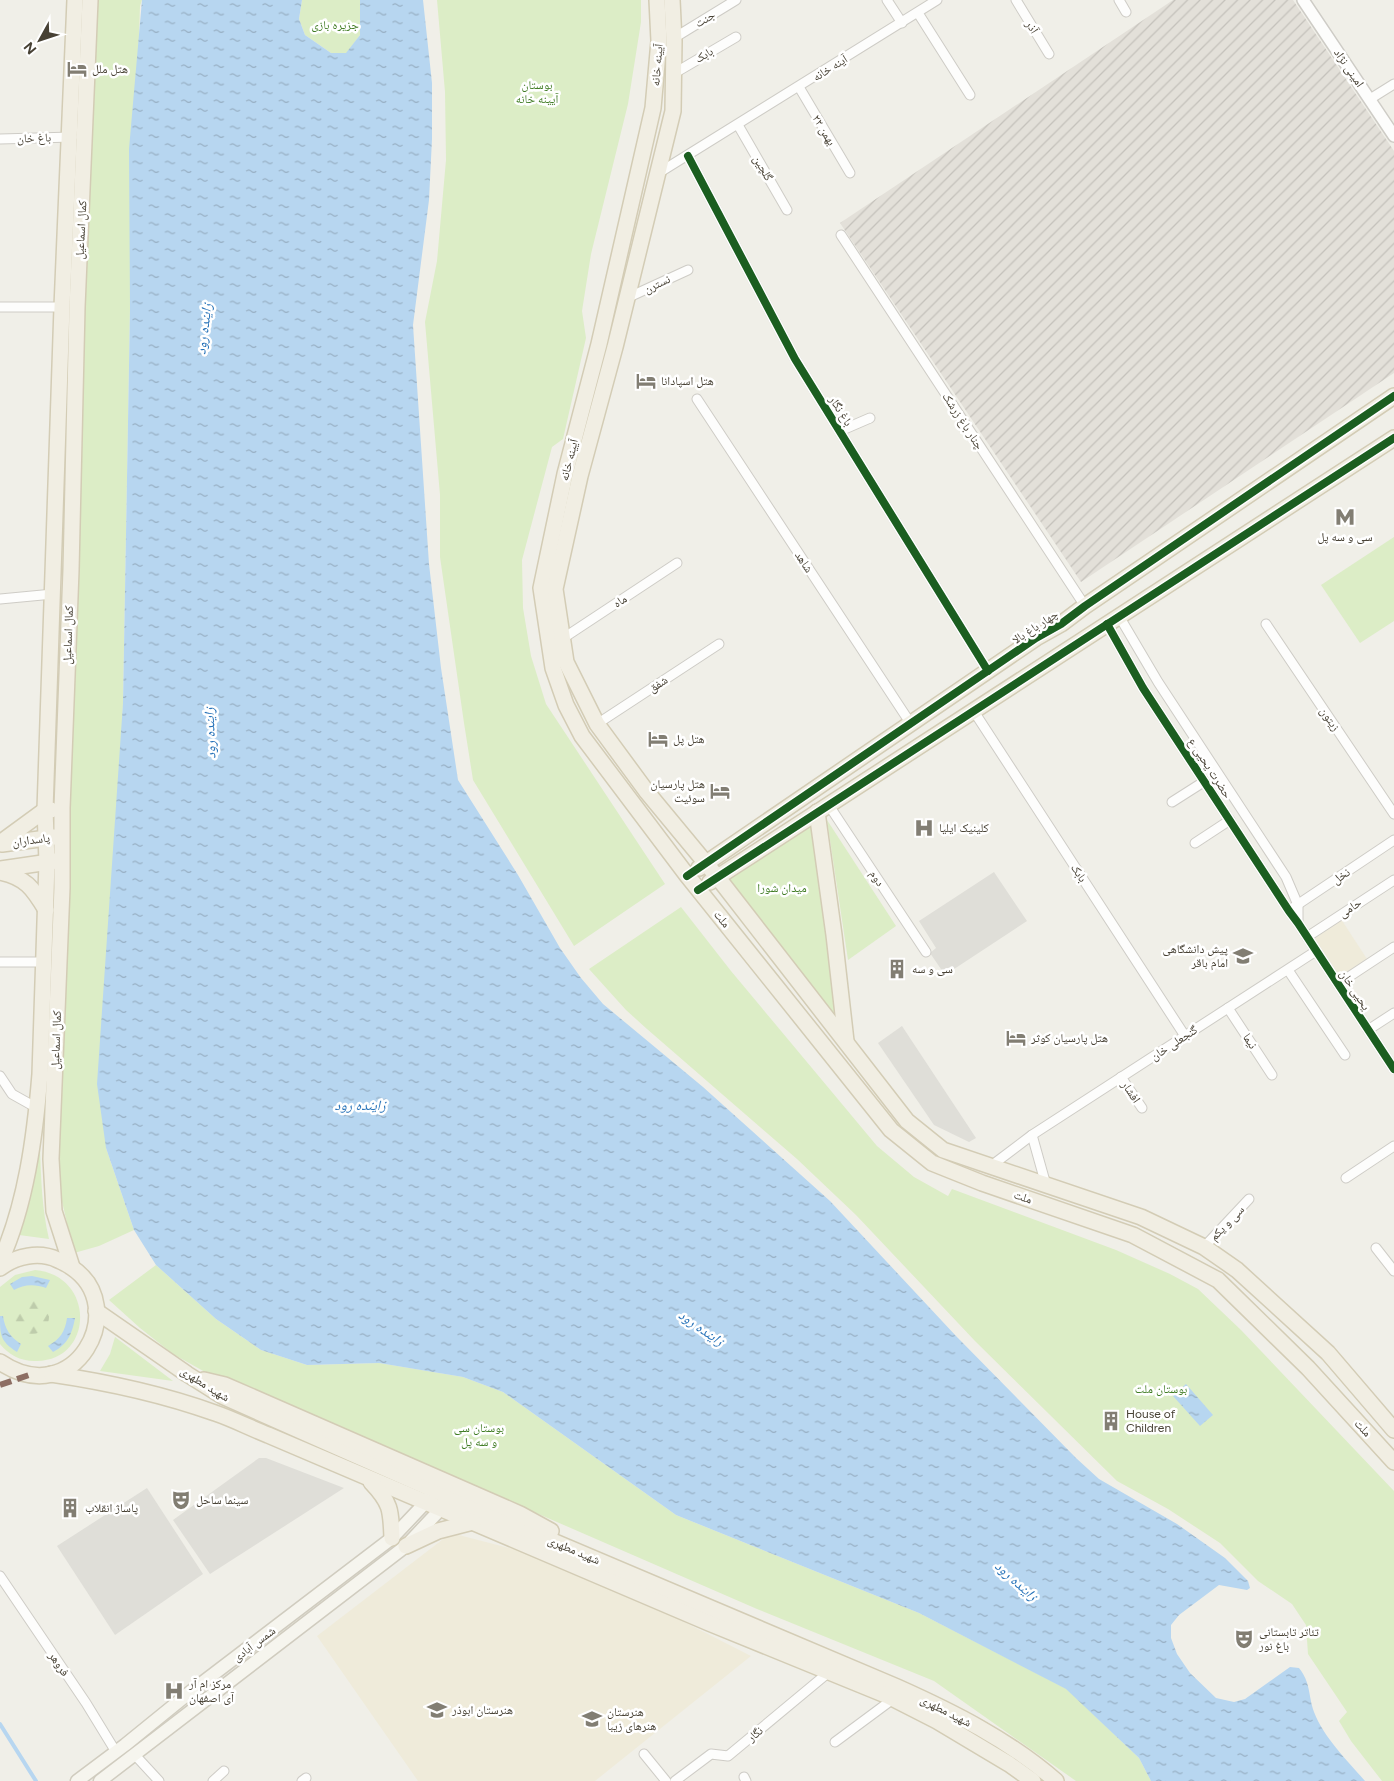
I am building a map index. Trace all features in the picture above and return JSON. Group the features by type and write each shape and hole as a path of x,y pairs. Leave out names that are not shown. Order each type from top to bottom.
{"main road":[{"name":"کمال اسماعیل","path":"0,1262 9,1240 27,1173 37,1108 46,910 55,861 63,836 62,808 69,592 70,307 68,137 75,0"},
{"name":"کمال اسماعیل","path":"72,1267 54,1211 52,1189 55,861 46,838 45,810 53,594 70,307 84,136 90,0"},
{"name":"آیینه خانه","path":"657,0 660,41 652,108 599,344 565,474 541,588 553,668 570,713 582,736 693,883"},
{"name":"آیینه خانه","path":"672,0 674,38 673,111 627,298 580,476 555,589 566,662 597,724 647,792 711,870"},
{"name":"چهار باغ بالا","path":"711,870 724,850 1036,638 1061,624 1394,396"},
{"name":"چهار باغ بالا","path":"693,883 711,870 822,808 1050,660 1074,647 1394,438"},
{"path":"53,594 69,592"},
{"path":"1061,624 1061,639 1066,644 1074,647"},
{"path":"1036,638 1047,644 1051,655 1050,660"},
{"path":"0,844 45,810 62,808"},
{"path":"822,808 846,1042"},
{"name":"پاسداران","path":"0,844 63,836"},
{"path":"688,843 724,850"},
{"name":"پاسداران","path":"0,871 55,861"},
{"name":"ملت","path":"711,870 907,1121 942,1150 1141,1216 1204,1247 1237,1270 1328,1353 1394,1430"},
{"path":"0,871 15,875 27,883 46,910"},
{"name":"ملت","path":"693,883 891,1130 932,1164 1134,1235 1218,1280 1308,1368 1394,1462"},
{"path":"0,1268 13,1260 33,1256 53,1258 72,1267 81,1276 89,1286 94,1298 96,1311 93,1337 83,1355 70,1367 51,1374 28,1375 15,1372 0,1362"},
{"name":"شهید مطهری","path":"96,1311 222,1396 445,1503 564,1546 766,1630 947,1710 999,1739 1056,1781"},
{"name":"شهید مطهری","path":"51,1374 86,1379 126,1388 215,1413 365,1476 430,1496"},
{"path":"190,1376 224,1385 520,1514 550,1530 564,1546"},
{"path":"365,1476 384,1496 391,1511 392,1538"},
{"name":"شمس آبادی","path":"77,1781 392,1538 430,1496"},
{"name":"شهید مطهری","path":"445,1503 473,1522 893,1699 952,1729 1009,1764 1032,1781"},
{"name":"شمس آبادی","path":"100,1781 406,1546 445,1503"},
{"path":"406,1546 438,1531 473,1522"},
{"path":"202,1684 211,1695"}],"street":[{"name":"جنت","path":"674,38 736,0"},
{"path":"887,0 902,23"},
{"name":"آینه خانه","path":"657,174 937,0"},
{"name":"آذر","path":"1016,0 1049,54"},
{"path":"1119,0 1126,12"},
{"name":"امینی نژاد","path":"1303,0 1394,136"},
{"path":"918,13 970,95"},
{"name":"بابک","path":"673,74 736,37"},
{"path":"1370,99 1394,84"},
{"name":"۲۲ بهمن","path":"799,87 850,172"},
{"name":"گلچین","path":"738,125 787,210"},
{"name":"باغ خان","path":"0,139 84,136"},
{"name":"باغ نگار","path":"688,156 795,359 988,672"},
{"name":"چنار باغ زرشک","path":"841,235 1085,606"},
{"name":"نسترن","path":"627,298 688,270"},
{"path":"0,307 70,307"},
{"name":"شاهد","path":"697,399 911,724"},
{"path":"840,431 870,418"},
{"name":"ماه","path":"562,639 677,563"},
{"path":"0,599 53,594"},
{"name":"حضرت یحیی ع","path":"1113,620 1143,688 1298,922"},
{"name":"حضرت یحیی ع","path":"1113,620 1158,682 1286,877 1298,905 1298,922"},
{"name":"زیتون","path":"1266,624 1394,814"},
{"name":"شفق","path":"597,724 719,644"},
{"name":"بابک","path":"973,710 1185,1036"},
{"path":"1172,802 1205,781"},
{"name":"دوم","path":"822,808 926,952"},
{"path":"1194,843 1230,820"},
{"name":"نخل","path":"1289,911 1394,840"},
{"name":"حامی","path":"1307,937 1394,880"},
{"name":"یحیی خان","path":"1298,922 1368,1030 1390,1054 1394,1068"},
{"path":"1338,984 1394,947"},
{"name":"گنجعلی خان","path":"991,1166 1032,1135 1316,952"},
{"path":"0,962 45,962"},
{"path":"1288,970 1345,1055"},
{"name":"نیما","path":"1228,1008 1272,1075"},
{"path":"1368,1030 1394,1013"},
{"path":"0,1076 12,1094 37,1108"},
{"name":"افشار","path":"1121,1077 1142,1108"},
{"path":"1032,1135 1046,1185"},
{"path":"1346,1178 1394,1146"},
{"name":"سی و یکم","path":"1204,1247 1249,1199"},
{"path":"1376,1248 1394,1271"},
{"name":"فروهر","path":"0,1576 86,1703 116,1752"},
{"name":"نگار","path":"675,1781 712,1754 728,1756 829,1672"},
{"path":"835,1742 893,1699"},
{"path":"644,1754 666,1781"},
{"path":"135,1755 159,1781"},
{"path":"214,1781 224,1771"}],"shaded area":[{"path":"1173,0 1293,0 1394,151 1394,373 1081,582 840,223"},
{"path":"994,872 1027,921 945,975 930,953 936,948 919,921"},
{"path":"1341,919 1367,959 1338,978 1312,939"},
{"path":"902,1026 976,1138 969,1142 934,1125 878,1043"},
{"path":"259,1458 266,1458 344,1488 210,1574 173,1520"},
{"path":"147,1488 203,1574 115,1635 57,1546"},
{"path":"451,1533 568,1563 751,1656 595,1781 418,1781 317,1636"}],"green space":[{"path":"92,0 142,0 140,6 130,309 123,703 106,1148 134,1230 99,1246 74,1253 57,1180"},
{"name":"جزیره بازی","path":"302,0 360,0 360,35 347,53 331,53 305,35 299,19"},
{"name":"بوستان آیینه خانه","path":"437,0 641,0 641,22 628,104 591,254 582,311 586,338 563,439 552,447 522,560 523,608 531,656 546,704 665,884 574,946 473,780 464,723 440,557 440,495 425,322 437,261 446,160 445,92"},
{"path":"1394,537 1394,621 1360,643 1321,585"},
{"path":"827,820 896,926 848,960"},
{"name":"میدان شورا","path":"811,822 839,1021 727,879"},
{"name":"بوستان ملت","path":"681,907 731,971 877,1146 914,1177 948,1196 952,1189 1116,1250 1170,1274 1198,1289 1241,1330 1394,1491 1394,1781 1382,1781 1351,1741 1339,1721 1347,1712 1308,1654 1306,1625 1292,1604 1258,1581 1220,1543 1168,1509 1117,1481 975,1341 856,1215 797,1159 626,1010 589,969"},
{"path":"40,1148 43,1205 49,1239 19,1235 27,1209"},
{"name":"بوستان سی و سه پل","path":"156,1265 216,1319 261,1350 307,1365 379,1363 463,1377 503,1392 676,1515 919,1613 1067,1689 1139,1758 1151,1781 1076,1781 934,1681 757,1609 205,1372 173,1354 109,1300"},
{"path":"35,1270 55,1275 69,1286 77,1301 80,1317 78,1333 70,1347 56,1357 31,1361 16,1357 0,1344 0,1287 15,1275"},
{"path":"32,1300 44,1305 49,1317 44,1329 32,1334 20,1329 15,1317 20,1305"},
{"path":"115,1337 173,1381 100,1371 110,1354"}],"water":[{"name":"زاینده رود","path":"142,0 302,0 299,19 305,35 331,53 346,53 360,35 360,0 423,0 432,83 432,139 429,200 413,325 429,564 441,668 458,780 518,875 560,948 581,978 603,1004 703,1087 830,1201 956,1336 1099,1479 1177,1524 1225,1558 1248,1581 1250,1588 1247,1590 1219,1585 1179,1615 1171,1625 1171,1638 1177,1654 1190,1673 1216,1698 1234,1702 1245,1699 1290,1667 1299,1668 1306,1679 1318,1722 1336,1748 1365,1781 1151,1781 1139,1758 1066,1689 919,1613 676,1515 503,1392 463,1377 379,1363 307,1365 261,1350 216,1319 156,1265 134,1230 106,1148 97,1084 123,703 130,309 129,149"},
{"path":"32,1276 50,1280 46,1288 30,1285 14,1290 10,1284 22,1277"},
{"path":"0,1316 3,1316 9,1332 21,1344 17,1352 2,1337"},
{"path":"67,1318 75,1318 71,1334 62,1346 53,1352 48,1346 61,1335"},
{"path":"1186,1384 1213,1415 1200,1426 1173,1396"}],"waterway":[{"path":"0,1724 36,1781"}],"marked path":[{"path":"0,1385 29,1375"}],"cycle path":[{"path":"688,156 795,359 988,671"},
{"path":"687,876 1036,638 1061,624 1394,396"},
{"path":"698,890 1394,438"},
{"path":"1107,624 1143,688 1394,1069"}],"place":[{"name":"هتل ملل","path":"77,69"},
{"name":"هتل اسپادانا","path":"646,381"},
{"name":"سی و سه پل","path":"1345,517"},
{"name":"هتل پل","path":"658,739"},
{"name":"هتل پارسیان سوئیت","path":"720,791"},
{"name":"کلینیک ایلیا","path":"924,828"},
{"name":"پیش دانشگاهی امام باقر","path":"1243,956"},
{"name":"سی و سه","path":"897,969"},
{"name":"هتل پارسیان کوثر","path":"1016,1038"},
{"name":"House of Children","path":"1111,1421"},
{"name":"سینما ساحل","path":"181,1500"},
{"name":"پاساژ انقلاب","path":"70,1508"},
{"name":"تئاتر تابستانی باغ نور","path":"1244,1639"},
{"name":"مرکز ام آر آی اصفهان","path":"174,1691"},
{"name":"هنرستان ابوذر","path":"437,1710"},
{"name":"هنرستان هنرهای زیبا","path":"592,1719"}]}
